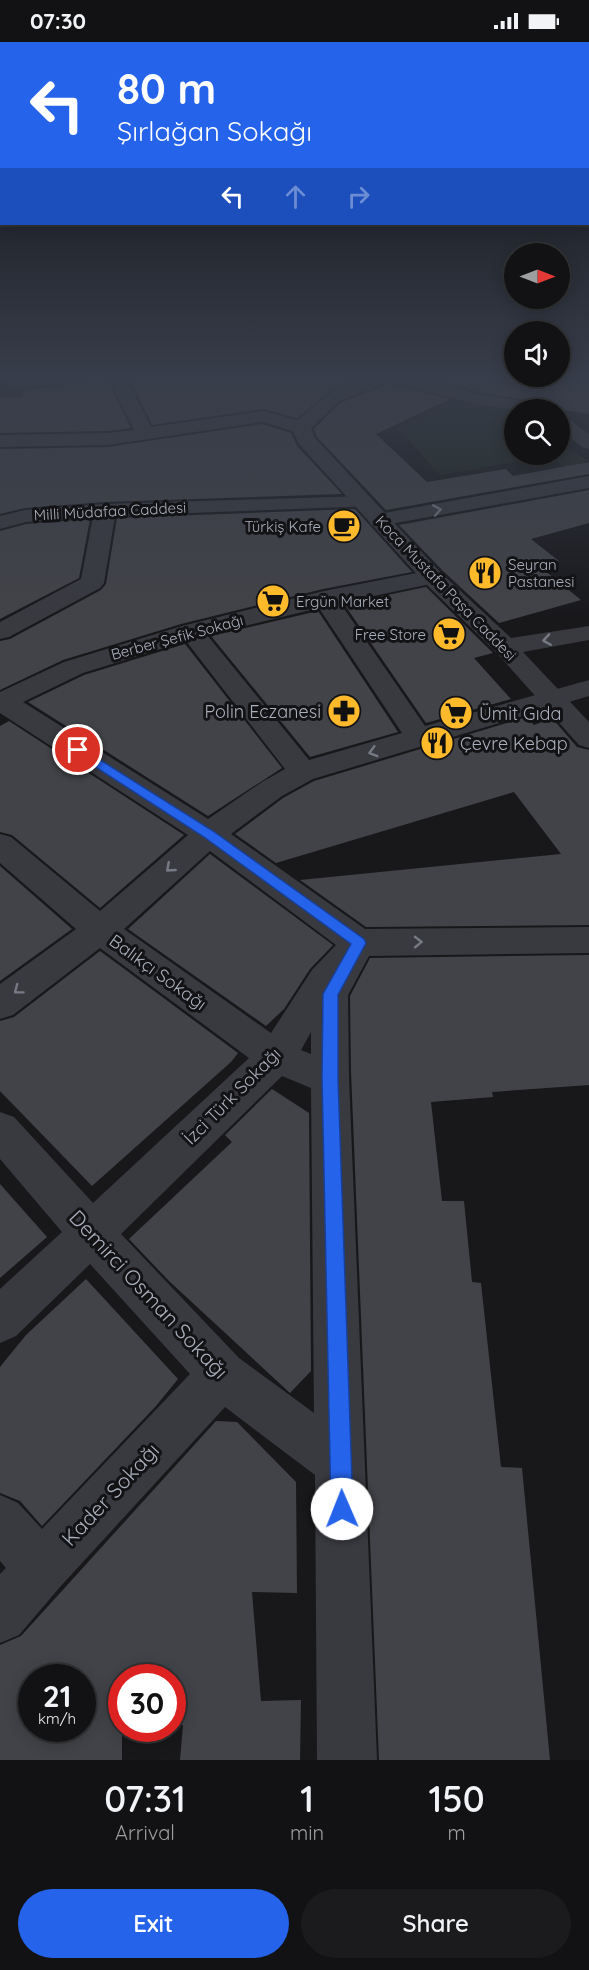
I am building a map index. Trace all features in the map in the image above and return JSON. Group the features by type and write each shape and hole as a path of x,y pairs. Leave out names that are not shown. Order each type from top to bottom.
{"street":[{"name":"Koca Mustafa Paşa Caddesi","path":"322,457 432,578 505,647 549,698 589,739"},
{"path":"379,520 589,482"},
{"name":"Milli Müdafaa Caddesi","path":"0,523 25,516 105,510 364,502"},
{"path":"0,632 92,583 105,510"},
{"name":"Berber Şefik Sokağı","path":"1,702 70,667 191,631 324,598 432,578"},
{"path":"324,598 419,738"},
{"path":"191,631 303,772"},
{"path":"505,647 589,633"},
{"path":"0,1004 100,930 209,834 272,789 303,772 589,688"},
{"path":"1,702 209,834 359,943 589,940"},
{"name":"Balıkçı Sokağı","path":"0,845 100,930 276,1057 330,1078"},
{"path":"347,1760 330,1078 330,994 359,943"},
{"name":"İzci Türk Sokağı","path":"0,1320 276,1057 325,980 359,943"},
{"name":"Demirci Osman Sokağı","path":"0,1130 222,1375 341,1464"},
{"name":"Kader Sokağı","path":"0,1616 41,1568 222,1375"},
{"path":"0,1521 41,1568"}],"shaded area":[{"path":"424,457 504,457 504,464 440,475"},
{"path":"570,457 582,457 589,461 565,468 561,465 570,465"}],"building":[{"path":"0,457 307,457 342,494 105,502 25,508 0,514"},
{"path":"336,457 401,457 427,482 506,469 513,476 589,462 589,474 386,510"},
{"path":"589,490 589,523 531,539 559,561 539,566 581,600 499,623 442,570 399,525"},
{"path":"355,509 412,572 323,589 181,624 63,660 0,690 0,641 10,639 101,590 106,584 117,518"},
{"path":"90,519 79,578 0,619 0,531 26,524"},
{"path":"426,587 493,653 474,658 511,699 426,723 344,604"},
{"path":"318,611 398,732 310,757 211,636"},
{"path":"185,644 282,768 208,816 28,702 84,675"},
{"path":"527,717 534,725 552,718 577,747 589,750 589,925 366,927 300,880 561,854 514,792 276,863 235,834 283,798 314,781"},
{"path":"9,721 184,835 100,908 12,835 0,832 0,726"},
{"path":"210,854 333,945 310,969 284,1009 266,1026 128,929"},
{"path":"0,866 72,929 0,981"},
{"path":"100,951 238,1053 231,1062 92,1186 0,1091 0,1021 14,1017"},
{"path":"589,955 589,1085 492,1092 493,1097 431,1102 442,1201 464,1201 472,1282 481,1283 501,1467 522,1468 550,1760 379,1760 351,1071 350,996 370,958"},
{"path":"272,1089 309,1113 311,1371 290,1393 169,1281 129,1239 232,1142 225,1135"},
{"path":"0,1184 47,1237 0,1278"},
{"path":"86,1279 178,1379 156,1406 42,1526 20,1501 0,1493 0,1367 26,1335"},
{"path":"216,1421 237,1422 296,1482 297,1593 252,1592 261,1701 301,1700 300,1760 180,1760 182,1742 186,1742 186,1664 108,1664 108,1742 122,1742 122,1760 0,1760 0,1645 21,1636"}],"place":[{"name":"Türkiș Kafe","path":"344,526"},
{"name":"Seyran Pastanesi","path":"485,573"},
{"name":"Ergün Market","path":"273,601"},
{"name":"Free Store","path":"449,634"},
{"name":"Polin Eczanesi","path":"344,711"},
{"name":"Ümit Gıda","path":"456,713"},
{"name":"Çevre Kebap","path":"437,743"}],"route":[{"path":"78,750 209,834 359,943 330,994 330,1078 342,1509"}]}
